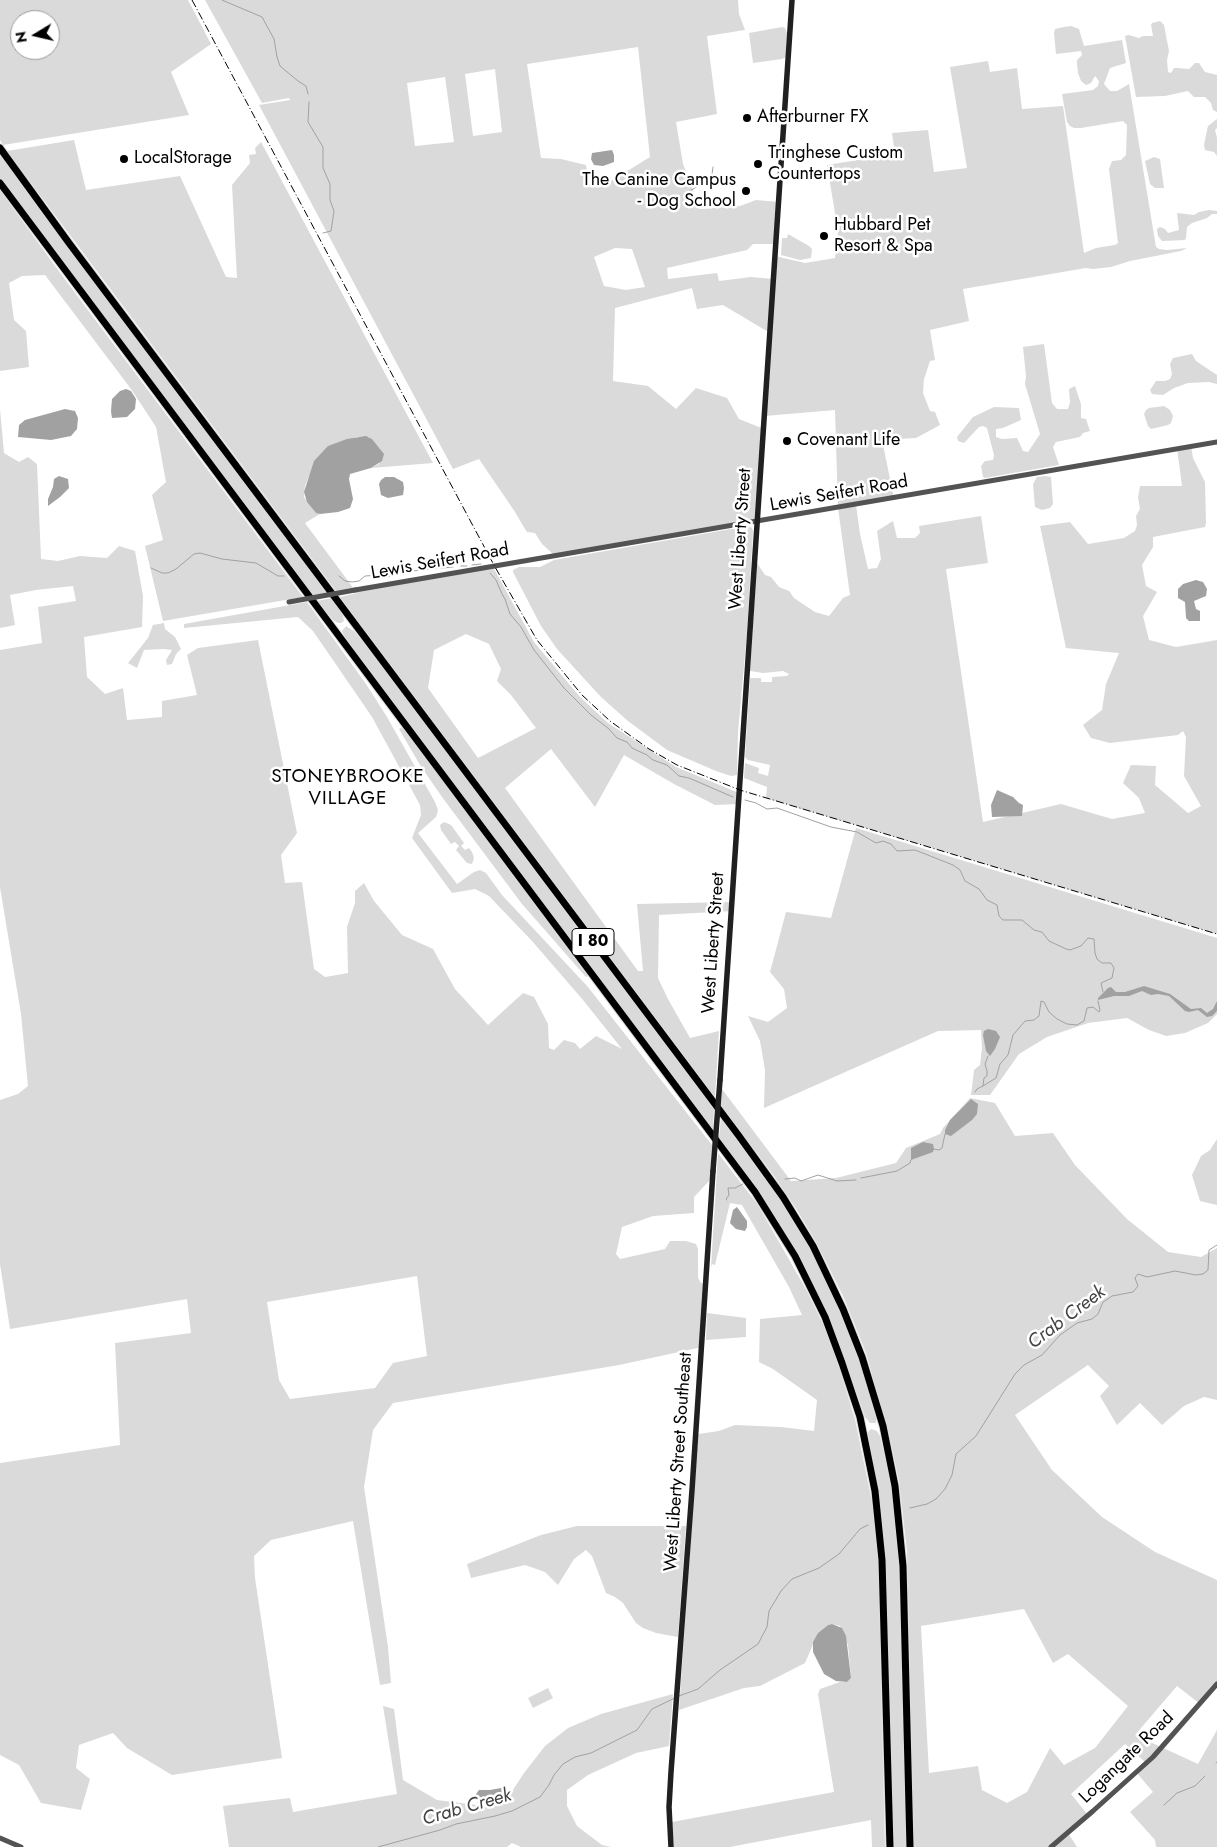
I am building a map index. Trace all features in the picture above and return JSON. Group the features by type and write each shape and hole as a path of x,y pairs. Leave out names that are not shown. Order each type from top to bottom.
{"highway":[{"name":"I 80","path":"0,148 123,316 750,1150 783,1197 813,1246 843,1309 862,1357 880,1418 895,1486 903,1566 910,1847"},
{"name":"I 80","path":"0,183 755,1192 799,1264 825,1317 842,1363 860,1417 875,1491 882,1560 890,1847"}],"main road":[{"name":"West Liberty Street","path":"720,1080 792,0"},
{"name":"West Liberty Street Southeast","path":"671,1847 669,1807 720,1080"}],"street":[{"name":"Lewis Seifert Road","path":"288,602 1217,442"},
{"name":"Logangate Road","path":"1050,1847 1152,1757 1217,1684"},
{"path":"0,1838 21,1847"}],"shaded area":[{"path":"0,0 188,0 211,44 171,72 189,115 3,145 0,140"},
{"path":"205,0 738,0 739,14 745,30 707,36 717,114 676,122 683,164 700,209 740,206 756,200 779,202 776,244 753,244 747,250 667,268 668,279 717,273 719,281 751,277 774,279 775,256 805,263 835,258 838,231 827,165 895,154 892,133 928,130 934,172 967,168 950,67 988,61 990,72 1017,68 1022,109 1063,106 1084,253 1118,243 1109,169 1112,161 1121,160 1126,155 1127,125 1123,121 1081,128 1070,126 1067,122 1062,94 1093,90 1098,86 1099,81 1095,76 1091,83 1086,85 1081,81 1077,60 1082,55 1081,51 1056,54 1054,33 1055,29 1064,27 1071,26 1079,29 1084,46 1122,40 1126,63 1110,68 1104,84 1110,91 1117,91 1129,84 1156,247 1167,250 1187,248 1111,267 1086,268 963,289 969,321 930,330 935,360 930,361 924,379 923,393 930,411 935,412 940,425 916,438 882,440 894,498 856,505 868,569 877,568 881,559 877,531 893,521 897,538 915,538 920,533 919,526 981,516 988,563 946,569 983,822 1061,804 1112,819 1145,813 1139,798 1123,783 1131,765 1156,766 1155,785 1188,813 1201,806 1184,776 1186,737 1183,731 1178,735 1110,743 1091,738 1083,725 1102,710 1106,684 1119,653 1066,648 1040,526 1070,522 1088,544 1124,538 1135,531 1137,525 1136,516 1140,509 1138,498 1140,486 1182,486 1177,448 1191,446 1193,458 1205,482 1205,527 1153,537 1153,547 1142,565 1146,586 1157,592 1143,616 1149,640 1176,647 1217,640 1217,934 766,798 767,787 744,778 745,763 759,768 758,773 768,776 770,765 748,760 745,757 750,678 761,678 761,682 772,682 772,677 787,676 789,674 783,671 763,673 750,671 757,563 765,575 771,577 779,587 789,591 794,598 815,612 829,616 843,598 850,595 838,508 835,410 765,416 770,333 723,305 697,309 692,288 615,308 613,381 648,386 676,409 696,388 727,398 739,419 764,429 758,522 553,554 542,544 535,533 527,532 479,459 453,469 259,105 290,100 289,98 262,103","holes":["638,47 650,157 608,183 589,183 586,165 561,159 541,158 527,64","495,69 502,132 473,136 465,74","445,77 454,142 415,146 407,83","615,248 632,249 645,287 626,290 604,286 594,257"]},
{"path":"1160,21 1164,25 1169,51 1167,60 1168,72 1171,73 1174,68 1189,69 1195,63 1199,63 1205,72 1217,75 1217,112 1213,110 1211,103 1205,97 1194,97 1188,91 1165,96 1136,97 1125,36 1129,35 1139,38 1153,36 1151,25"},
{"path":"785,28 787,33 786,57 753,63 749,33"},
{"path":"1217,119 1217,128 1215,130 1217,156 1214,152 1205,150 1204,145 1208,126"},
{"path":"74,140 86,190 180,176 226,277 237,278 232,185 250,163 249,155 256,154 255,148 261,142 433,463 371,468 379,464 380,449 369,437 356,437 309,476 305,486 304,497 316,513 320,514 305,523 354,589 336,591 7,151"},
{"path":"612,150 614,162 603,166 594,165 591,159 592,153"},
{"path":"0,153 328,593 314,595 301,581 18,204 0,178"},
{"path":"1154,157 1160,159 1164,188 1155,188 1150,184 1145,161"},
{"path":"0,190 303,597 163,621 145,546 163,540 152,495 166,482 156,427 131,389 45,275 22,276 9,283 14,320 26,331 29,367 0,371"},
{"path":"1209,210 1217,211 1217,214 1212,214 1187,227 1185,240 1162,241 1158,236 1157,229 1160,227 1168,233 1179,230 1177,213 1194,215"},
{"path":"788,234 812,249 811,258 800,260 781,255 782,238 787,238"},
{"path":"1044,344 1052,403 1057,409 1068,409 1070,402 1069,389 1075,386 1081,404 1081,418 1086,419 1090,431 1083,433 1080,437 1056,442 1053,447 1059,465 985,478 983,477 981,466 985,461 993,460 994,455 987,428 979,427 964,443 958,441 957,437 973,417 994,407 1019,408 1021,420 996,429 996,437 1002,439 1017,438 1023,451 1028,452 1040,434 1025,384 1023,347"},
{"path":"1192,354 1196,361 1217,375 1217,384 1209,382 1188,383 1174,388 1163,395 1152,394 1150,390 1156,381 1170,379 1172,374 1170,364 1173,358"},
{"path":"126,389 131,391 136,399 135,409 127,417 112,418 112,399 120,391"},
{"path":"1164,406 1170,410 1173,416 1171,423 1151,429 1144,414 1146,410"},
{"path":"0,409 4,453 19,462 28,457 37,464 41,559 58,561 80,556 107,558 119,546 135,551 143,596 142,627 84,637 87,677 105,694 123,688 127,720 162,717 162,701 197,695 187,655 198,648 258,640 297,833 281,855 285,883 302,882 314,969 325,977 348,973 347,927 355,903 355,891 364,883 374,901 402,935 433,949 455,989 488,1025 523,993 534,997 548,1024 549,1048 554,1050 564,1040 575,1043 580,1049 596,1036 622,1049 532,941 489,896 475,889 452,893 412,838 421,815 420,805 372,717 313,631 298,617 184,628 184,624 307,602 366,684 435,802 438,810 436,817 418,833 457,884 474,872 480,870 486,873 502,895 588,987 712,1145 710,1180 694,1197 694,1213 653,1216 622,1227 616,1254 620,1259 665,1249 670,1241 686,1241 696,1244 698,1249 698,1278 701,1283 706,1284 702,1347 619,1365 393,1403 373,1430 364,1487 388,1647 391,1683 380,1685 353,1521 271,1540 254,1556 255,1578 282,1758 172,1775 127,1748 113,1733 79,1745 76,1768 90,1779 81,1810 41,1803 19,1765 0,1755 0,1463 120,1445 115,1343 191,1333 187,1299 10,1329 0,1264 0,1100 18,1094 28,1086 21,1014 0,887 0,650 42,643 38,607 76,601 73,586 10,595 15,625 0,628","holes":["417,1276 427,1356 393,1363 375,1388 290,1399 279,1380 267,1302"]},
{"path":"65,409 75,411 78,418 77,429 71,436 51,440 18,437 19,425 25,420"},
{"path":"366,436 372,439 384,454 382,461 371,468 350,474 349,479 353,499 350,508 338,512 316,513 307,502 304,492 314,461 328,446 347,439"},
{"path":"59,476 68,479 69,488 48,506 48,499 54,479"},
{"path":"385,477 394,477 403,482 403,495 388,498 381,495 379,484"},
{"path":"1037,477 1051,477 1053,504 1050,508 1042,510 1035,507 1033,484"},
{"path":"748,526 753,531 747,633 738,732 737,775 731,776 667,750 628,721 601,697 557,649 541,626 513,570 519,567 540,567 554,560"},
{"path":"493,567 534,642 580,697 608,723 676,767 739,793 739,804 715,805 624,755 595,807 551,749 505,788 638,971 643,971 637,904 732,902 732,911 659,915 658,978 668,999 690,1038 719,1031 715,1097 340,597 357,593 355,590","holes":["466,634 489,644 501,669 497,681 511,695 536,728 478,758 428,688 434,650"]},
{"path":"1196,580 1203,582 1207,589 1206,596 1194,601 1196,609 1200,611 1200,621 1189,621 1186,618 1185,602 1178,598 1178,589 1183,584"},
{"path":"332,598 342,612 344,621 341,623 333,620 317,601"},
{"path":"164,623 165,629 175,637 181,649 176,654 172,664 167,665 166,660 172,650 164,649 144,650 137,668 128,663 148,638 153,625"},
{"path":"346,626 354,631 402,691 714,1107 713,1130 347,642 342,631"},
{"path":"402,727 588,976 586,977 522,904 442,797 399,729"},
{"path":"997,790 1013,797 1023,805 1022,816 992,817 991,805"},
{"path":"444,822 451,825 464,843 461,846 465,850 469,848 472,852 474,858 472,864 467,863 456,850 459,846 455,842 451,844 441,830 440,825"},
{"path":"856,828 1217,938 1217,1014 1208,1023 1185,1033 1166,1036 1149,1030 1127,1018 1088,1023 1047,1037 1019,1054 990,1095 971,1095 974,1070 980,1065 982,1048 981,1030 938,1031 764,1108 765,1070 760,1041 748,1016 768,1022 787,1008 784,989 770,972 786,912 831,918"},
{"path":"1144,986 1170,994 1191,1009 1201,1008 1207,1013 1213,1009 1217,1001 1217,1011 1212,1016 1207,1017 1198,1010 1185,1011 1169,996 1151,995 1142,991 1129,996 1114,996 1098,1000 1111,987 1116,992 1125,992"},
{"path":"988,1029 996,1031 1000,1037 990,1056 986,1051 983,1035 984,1031"},
{"path":"722,1089 791,1181 836,1178 896,1163 906,1148 940,1134 943,1128 970,1098 995,1103 1015,1136 1053,1133 1075,1165 1127,1219 1168,1252 1201,1257 1217,1248 1217,1400 1204,1397 1184,1406 1162,1425 1140,1403 1117,1425 1100,1396 1109,1386 1088,1365 1015,1415 1052,1470 1102,1517 1155,1552 1217,1580 1217,1684 1200,1704 1177,1686 1135,1735 1198,1764 1217,1730 1217,1847 1156,1847 1155,1840 1130,1812 1153,1792 1136,1772 1146,1763 1125,1744 1071,1794 1088,1815 1068,1833 1077,1847 914,1847 907,1552 899,1481 890,1439 866,1353 843,1296 817,1244 774,1176 721,1105","holes":["1024,1609 1053,1663 1068,1654 1128,1706 1095,1748 1064,1765 1050,1748 1027,1792 1007,1803 982,1790 978,1766 929,1773 921,1626"]},
{"path":"971,1099 978,1104 977,1114 951,1136 945,1134 950,1120"},
{"path":"721,1117 777,1194 822,1270 856,1348 876,1414 876,1423 870,1423 865,1417 837,1339 804,1266 777,1219 719,1138"},
{"path":"1217,1139 1217,1205 1200,1201 1192,1175 1201,1156 1210,1150"},
{"path":"923,1142 933,1144 933,1152 911,1160 911,1148"},
{"path":"718,1153 758,1205 807,1291 825,1328 855,1419 871,1497 878,1553 885,1847 872,1847 871,1820 730,1847 674,1847 672,1822 834,1792 818,1694 820,1689 840,1682 847,1682 851,1678 848,1645 840,1626 832,1624 818,1633 805,1663 760,1686 744,1688 679,1710 698,1434 719,1431 735,1425 814,1431 817,1400 773,1369 759,1362 760,1319 802,1315 789,1287 742,1205 730,1203 715,1265 712,1264 711,1267"},
{"path":"737,1207 747,1221 745,1231 736,1229 730,1223 733,1210"},
{"path":"707,1313 746,1318 746,1337 706,1340"},
{"path":"871,1429 877,1431 880,1436 891,1481 898,1539 906,1847 892,1847 885,1549 878,1486 868,1435"},
{"path":"577,1526 686,1526 678,1637 656,1633 636,1623 623,1603 606,1593 592,1556 586,1550 574,1559 558,1585 545,1572 525,1565 471,1578 467,1564 541,1535"},
{"path":"832,1624 842,1628 846,1636 851,1678 847,1682 836,1681 824,1674 813,1652 813,1642 818,1633"},
{"path":"548,1688 553,1698 533,1708 528,1698"},
{"path":"673,1694 669,1746 636,1753 588,1775 567,1790 567,1806 577,1826 602,1845 611,1847 521,1847 512,1843 507,1847 229,1847 223,1806 290,1798 293,1812 397,1794 383,1706 394,1709 403,1780 437,1800 485,1806 507,1799 545,1746 568,1728 601,1714"},
{"path":"501,1788 505,1790 504,1794 497,1801 483,1806 477,1802 476,1794 479,1790"}],"waterway":[{"path":"222,0 262,17 274,39 280,66 306,86 308,94"},
{"path":"309,102 308,122 323,147 323,168 330,184 330,200 334,211 331,231 323,233"},
{"path":"703,184 711,181 713,167"},
{"path":"686,193 700,185"},
{"path":"151,568 162,573 168,573 194,554 200,553 222,559 256,563 278,576 284,576"},
{"path":"472,565 481,564"},
{"path":"461,566 467,566"},
{"path":"403,572 453,567"},
{"path":"490,573 496,580 510,614 521,627 534,650 564,688 591,715 617,738 627,742 632,748 653,760 667,765 679,776 689,778 733,797"},
{"path":"339,576 345,581 352,582 359,581 365,576 380,575 388,577 392,575"},
{"path":"745,800 767,809 777,808 831,827 857,832 876,843 883,841 891,844 897,851 915,850 953,865 960,870 965,881 979,889 987,900 997,905 999,916 1003,920 1022,920 1034,930 1042,932 1049,941 1066,949 1070,950 1081,946 1088,938 1094,939 1097,959 1102,963 1111,963 1114,968 1112,978 1101,983 1103,992"},
{"path":"983,1086 996,1078 1000,1064 1008,1055 1013,1035 1025,1021 1034,1020 1039,1016 1041,1001 1044,1002 1049,1012 1057,1019 1067,1024 1077,1025 1084,1021 1087,1008 1093,1007 1099,1012 1098,1001"},
{"path":"975,1092 983,1086 984,1078 987,1076 985,1064 988,1056"},
{"path":"934,1149 939,1150 942,1148 945,1134"},
{"path":"861,1178 897,1171 910,1163 911,1160"},
{"path":"785,1179 795,1178 801,1181 818,1175 837,1181 856,1180"},
{"path":"727,1200 729,1195 728,1188 735,1188 743,1184"},
{"name":"Crab Creek","path":"910,1508 927,1504 936,1499 945,1489 952,1475 956,1454 976,1436 1015,1374 1024,1365 1042,1355 1060,1335 1077,1323 1092,1319 1098,1314 1103,1302 1112,1296 1133,1292 1138,1286 1135,1278 1138,1274 1147,1277 1175,1271 1196,1275 1203,1274 1208,1270 1209,1250 1217,1245"},
{"name":"Crab Creek","path":"679,1696 698,1689 720,1670 758,1644 767,1627 769,1611 781,1591 792,1579 819,1568 839,1554 860,1529 868,1525"},
{"name":"Crab Creek","path":"378,1847 456,1824 512,1811 540,1797 563,1764 575,1757 591,1753 637,1730 652,1709 675,1698"},
{"path":"1164,1805 1177,1793 1195,1786 1205,1776"}],"railway":[{"path":"192,0 495,567 537,640 582,695 610,721 649,749 677,765 740,790 1217,934"}],"place":[{"name":"Afterburner FX","path":"747,118"},
{"name":"LocalStorage","path":"124,159"},
{"name":"Tringhese Custom Countertops","path":"758,164"},
{"name":"The Canine Campus - Dog School","path":"746,191"},
{"name":"Hubbard Pet Resort & Spa","path":"824,236"},
{"name":"Covenant Life","path":"787,441"}],"district":[{"name":"STONEYBROOKE VILLAGE","path":"348,788"}]}
